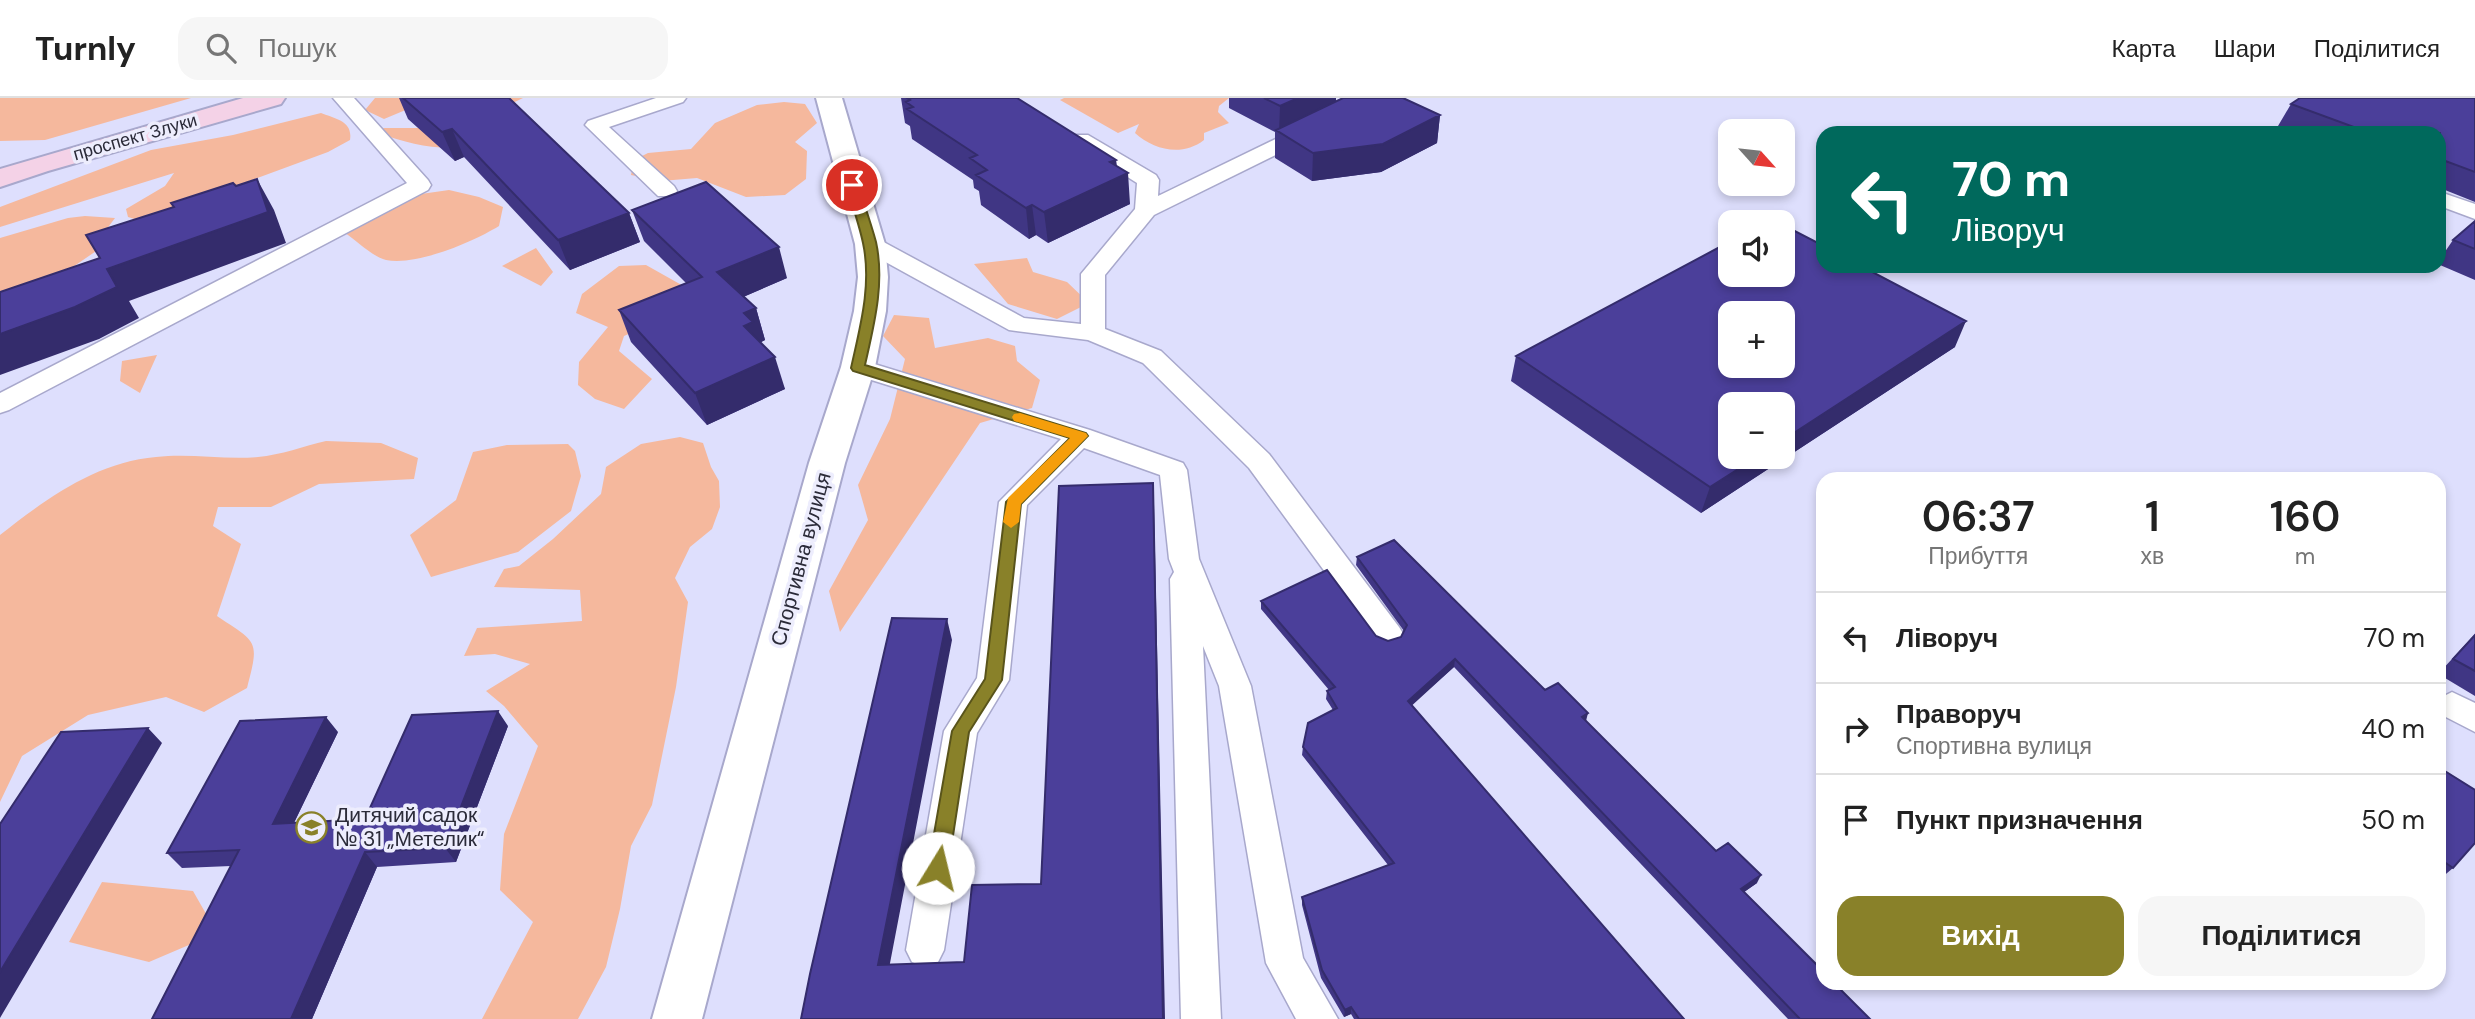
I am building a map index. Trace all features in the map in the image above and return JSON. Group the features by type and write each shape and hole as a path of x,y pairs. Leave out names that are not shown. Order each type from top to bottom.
{"main road":[{"name":"проспект Злуки","path":"0,179 38,165 272,98"},
{"name":"проспект Злуки","path":"0,170 38,165"}],"street":[{"name":"Спортивна вулиця","path":"677,1019 827,463 858,368 870,311 873,277 870,244 829,98"}],"lane":[{"path":"0,404 420,185 343,98"},
{"path":"666,191 595,125 676,98"},
{"path":"1093,334 1093,274 1146,210 1376,98"},
{"path":"1058,125 1148,180 1146,210"},
{"path":"2446,201 2475,212"},
{"path":"870,244 1018,325 1093,334 1153,357 1259,461 1388,635"},
{"path":"858,368 1080,436 1172,470 1184,559 1201,1019"},
{"path":"925,950 961,731 993,680 1013,502 1080,436"},
{"path":"1184,559 1235,686 1285,963 1318,1019"}],"shaded area":[{"path":"0,98 191,98 45,140 0,141"},
{"path":"375,98 446,98 420,104 384,119 365,110"},
{"path":"467,98 523,98 494,112 470,148 408,142 387,136 383,128 441,128"},
{"path":"1229,98 1219,106 1218,112 1229,123 1204,133 1204,140 1195,145 1178,150 1168,149 1151,144 1135,133 1139,124 1118,133 1060,100"},
{"path":"784,102 805,104 817,123 795,142 807,151 806,179 785,195 746,197 697,178 661,181 631,175 634,160 648,153 691,149 715,123 757,105"},
{"path":"321,113 346,125 350,140 328,152 141,221 128,217 126,209 165,186 174,173 0,227 0,207 151,150 233,135"},
{"path":"449,190 479,197 503,207 499,226 444,251 399,261 381,258 345,233 393,198"},
{"path":"68,218 115,218 103,234 102,247 0,317 0,238"},
{"path":"536,248 553,272 541,286 502,266"},
{"path":"1027,258 1033,272 1067,282 1089,303 1057,319 1008,304 974,264"},
{"path":"646,265 694,292 690,307 624,336 619,351 652,379 624,409 595,399 578,385 579,362 608,327 576,313 582,294 619,266"},
{"path":"894,315 929,318 935,348 988,338 1015,346 1017,361 1040,380 1032,408 980,423 840,632 829,591 868,520 858,485 890,419 905,359 883,336"},
{"path":"157,355 140,393 120,381 122,361"},
{"path":"680,437 703,443 719,481 720,507 712,529 690,547 675,578 688,602 676,687 652,805 631,846 606,967 578,1019 482,1019 533,922 500,890 504,834 538,746 504,706 486,691 530,664 495,654 464,656 477,628 582,621 580,590 494,587 504,569 519,566 553,539 601,494 606,467 641,444"},
{"path":"326,441 381,443 418,458 414,479 319,484 271,507 218,507 213,526 241,544 217,616 252,644 253,660 247,688 204,712 166,697 88,715 22,756 0,802 0,535 73,484 113,466 134,460 169,456 258,457"},
{"path":"568,444 575,451 581,476 571,511 518,552 431,577 410,535 456,500 473,452 507,445"},
{"path":"102,882 193,891 217,933 149,962 69,942"}],"building":[{"path":"403,98 509,98 629,213 558,240 452,129 442,132"},
{"path":"907,98 1017,98 1116,160 1110,162 1128,173 1044,212 1032,205 1026,208 976,175 987,170 970,158 977,155 907,109 913,107 906,102 910,100"},
{"path":"1264,98 1298,98 1280,106"},
{"path":"1343,98 1403,98 1440,115 1383,144 1313,153 1276,130"},
{"path":"2300,98 2475,98 2475,172 2446,161 2446,126 2351,126 2291,104"},
{"path":"257,179 268,212 107,269 117,287 75,307 0,334 0,292 100,258 86,235 174,207 171,203 233,183 236,186"},
{"path":"706,182 779,247 717,272 756,308 744,313 753,322 744,326 775,357 695,393 619,310 702,277 632,210"},
{"path":"2475,221 2475,249 2453,240"},
{"path":"1795,231 1816,242 1816,273 1874,273 1966,321 1795,432 1795,392 1718,392 1718,469 1738,469 1710,487 1516,356 1718,248 1718,287 1795,287"},
{"path":"1153,483 1163,1019 801,1019 892,618 947,619 878,965 964,962 972,885 1041,884 1059,486"},
{"path":"1394,540 1545,690 1558,683 1588,713 1582,717 1716,851 1728,843 1761,875 1741,889 1816,964 1816,990 1841,990 1870,1019 1800,1019 1455,659 1408,701 1684,1019 1359,1019 1351,1007 1345,1010 1322,970 1302,897 1394,863 1303,747 1308,723 1337,708 1327,691 1335,687 1261,601 1327,570 1376,636 1388,641 1401,637 1407,625 1357,557"},
{"path":"2475,635 2475,671 2453,659"},
{"path":"498,711 445,848 365,852 291,1019 152,1019 239,850 167,853 240,721 326,717 273,824 365,819 412,715"},
{"path":"148,728 0,972 0,824 61,732"},
{"path":"2446,772 2475,790 2475,843 2453,868 2446,863"}],"slow traffic":[{"path":"1011,522 1013,502 1080,436 1020,417"}],"place":[{"name":"Дитячий садок № 31 „Метелик“","path":"312,827"}],"route":[{"path":"852,185 870,244 873,277 870,311 858,368 1080,436 1013,502 993,680 961,731 938,868"}]}
